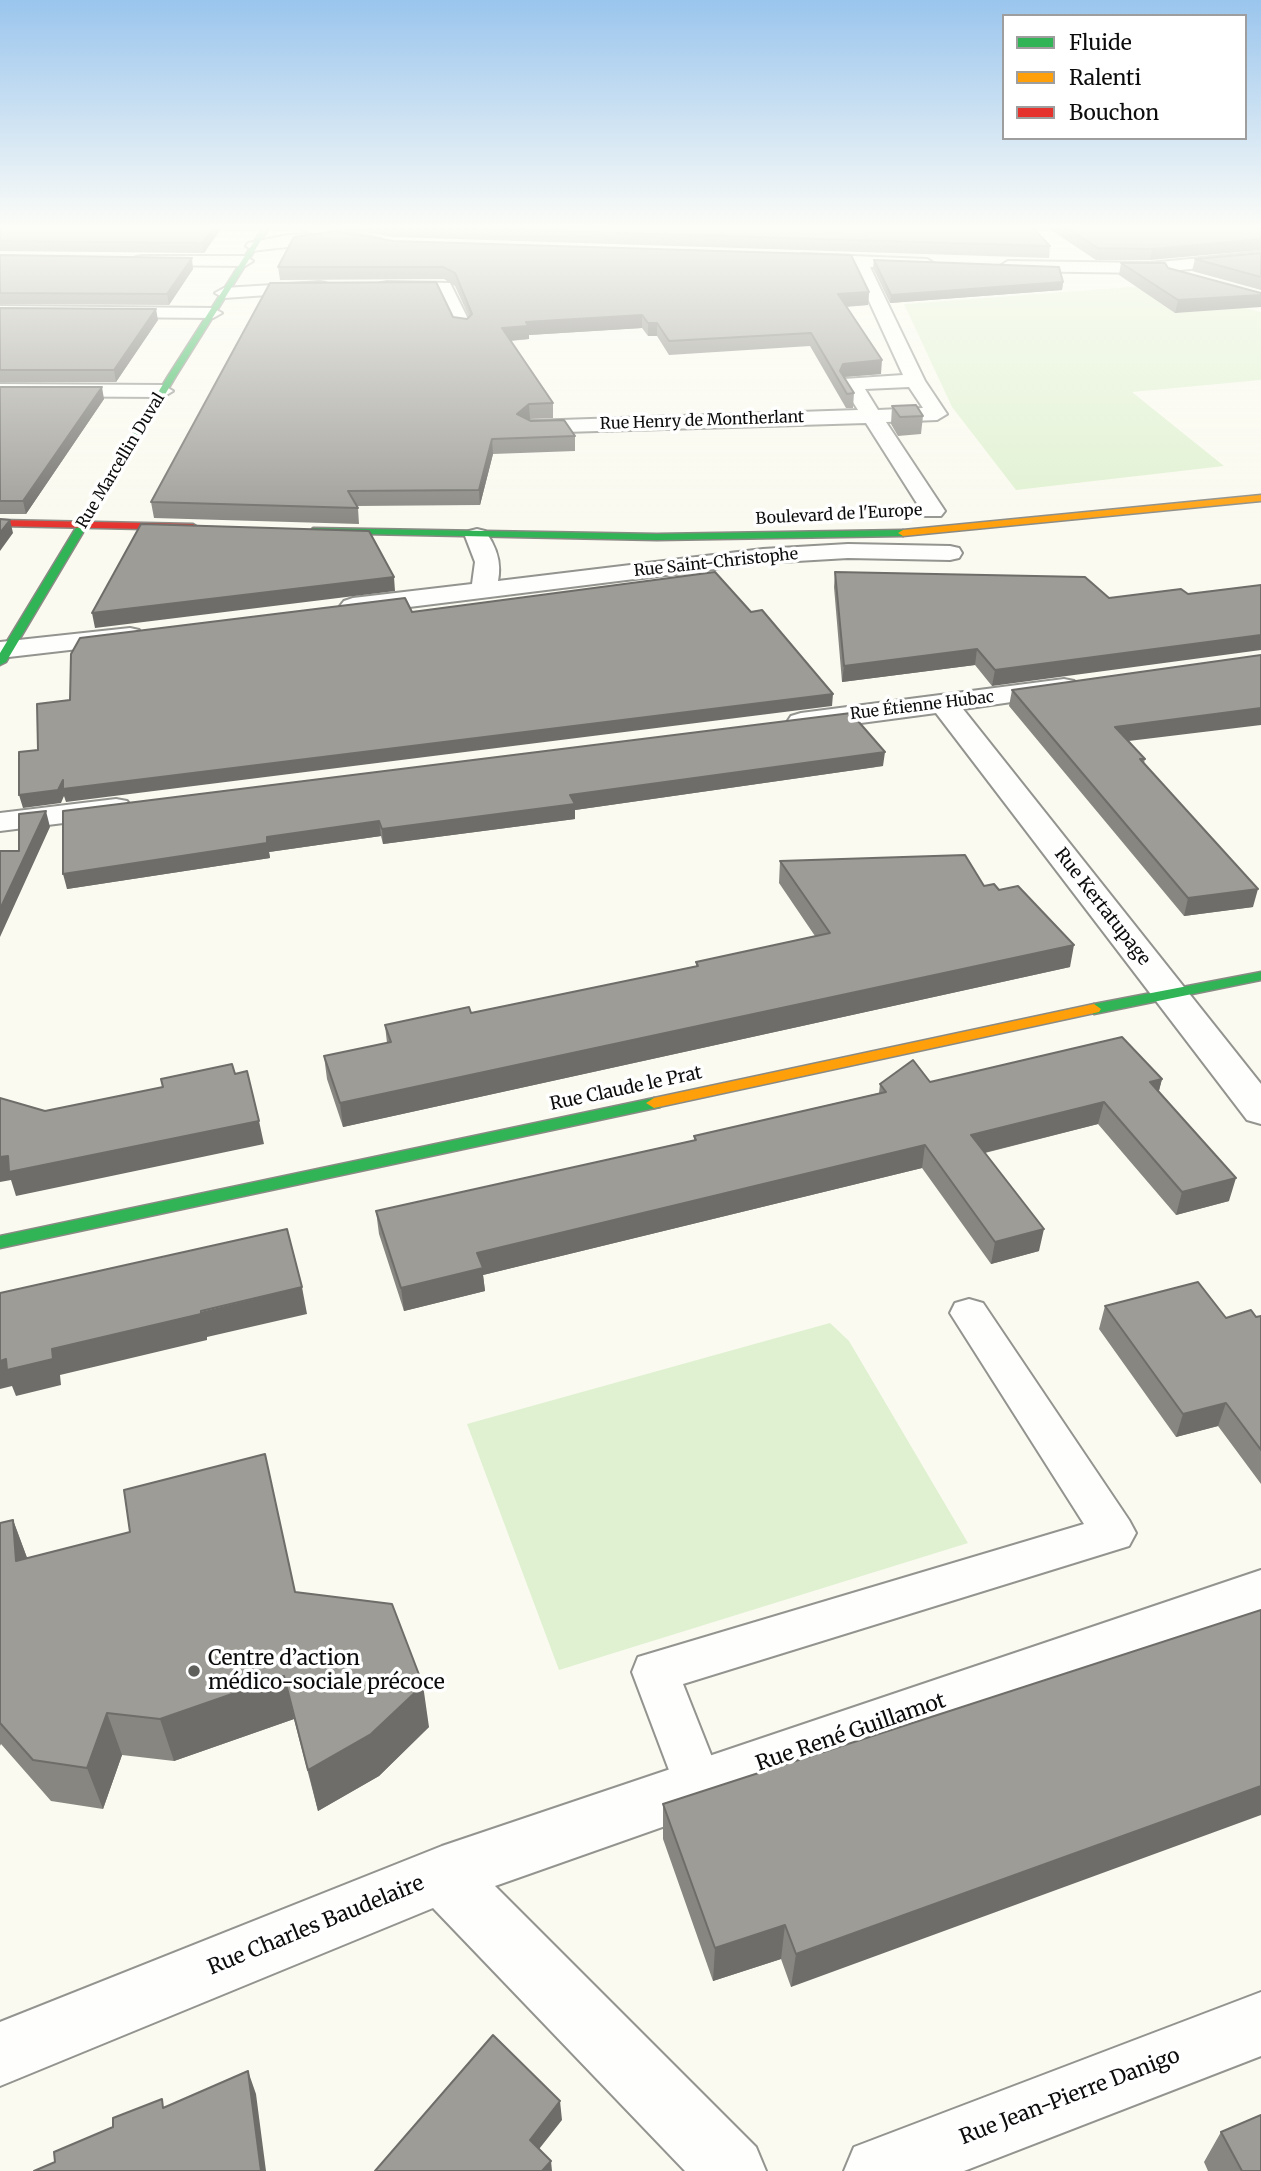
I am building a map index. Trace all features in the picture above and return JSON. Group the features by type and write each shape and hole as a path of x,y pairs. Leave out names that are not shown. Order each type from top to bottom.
{"main road":[{"name":"Rue Marcellin Duval","path":"2,654 204,327"},
{"name":"Boulevard de l'Europe","path":"296,530 621,539 863,534 970,527 1261,498"},
{"name":"Boulevard de l'Europe","path":"416,533 773,519"},
{"path":"0,523 216,527"},
{"name":"Rue Claude le Prat","path":"0,1242 1169,993 1261,976"}],"street":[{"name":"Rue Henry de Montherlant","path":"531,426 937,414 915,381 890,327"},
{"path":"915,381 851,383 933,510"},
{"path":"0,390 163,391"},
{"path":"477,536 484,548 490,573 483,589"},
{"name":"Rue Saint-Christophe","path":"331,609 763,556 848,551 950,553"},
{"path":"2,654 152,633"},
{"name":"Rue Étienne Hubac","path":"777,724 1096,683"},
{"name":"Rue Kertatupage","path":"944,704 1261,1111"},
{"path":"0,822 139,805"},
{"name":"Rue René Guillamot","path":"442,1875 1261,1593"},
{"name":"Rue Charles Baudelaire","path":"0,2054 442,1875 732,2171"},
{"name":"Rue Jean-Pierre Danigo","path":"878,2171 1261,2024"}],"lane":[{"path":"698,1785 655,1672 1114,1533 970,1313"}],"green space":[{"path":"915,327 1261,327 1261,380 1132,392 1224,466 1016,490 952,407"},
{"path":"830,1323 849,1341 968,1543 559,1670 467,1424"}],"building":[{"path":"0,327 143,327 114,370 0,370"},
{"path":"246,327 511,327 502,328 553,403 529,404 517,414 531,421 564,420 575,436 492,439 479,490 348,491 358,508 151,502"},
{"path":"660,327 860,327 882,360 843,364 840,371 854,393 847,394 811,333 669,341"},
{"path":"0,387 102,387 23,501 0,501"},
{"path":"916,405 923,416 900,417 892,406"},
{"path":"0,519 10,520 0,533"},
{"path":"141,524 369,531 394,577 92,613"},
{"path":"715,572 751,612 762,610 833,694 63,789 63,780 58,790 19,795 19,752 38,750 37,704 70,700 71,654 80,638 405,598 412,612"},
{"path":"835,572 1085,577 1109,598 1181,589 1188,594 1261,585 1261,635 995,670 977,649 844,666"},
{"path":"1261,655 1261,708 1115,727 1145,759 1140,759 1258,889 1188,898 1012,690"},
{"path":"851,713 885,752 570,795 575,804 382,829 379,821 267,837 267,843 63,874 63,811"},
{"path":"46,811 0,909 0,851 19,851 19,814"},
{"path":"965,855 984,886 994,884 999,890 1018,886 1074,945 340,1103 324,1056 391,1042 385,1025 469,1007 471,1013 698,966 696,962 830,933 780,861"},
{"path":"1122,1037 1162,1079 1150,1082 1236,1178 1182,1192 1104,1102 971,1135 1044,1229 995,1242 925,1145 477,1253 483,1268 401,1288 376,1211 696,1140 694,1136 886,1092 880,1084 913,1060 930,1082"},
{"path":"232,1064 235,1074 247,1071 259,1121 9,1172 8,1156 0,1157 0,1098 45,1111 163,1087 161,1079"},
{"path":"287,1229 302,1287 52,1349 53,1359 7,1370 6,1359 0,1361 0,1293"},
{"path":"1198,1282 1226,1318 1251,1310 1256,1317 1261,1316 1261,1450 1226,1403 1183,1414 1105,1306"},
{"name":"Centre d’action médico-sociale précoce","path":"265,1454 295,1592 392,1604 423,1685 371,1734 308,1770 284,1676 160,1719 107,1713 87,1768 33,1760 0,1723 0,1523 13,1520 16,1561 130,1532 124,1490"},
{"path":"1261,1610 1261,1786 796,1954 785,1925 715,1948 663,1804"},
{"path":"493,2035 560,2101 530,2140 551,2161 542,2171 375,2171"},
{"path":"248,2071 261,2171 34,2171 55,2162 54,2152 113,2127 113,2118 162,2099 163,2108"},
{"path":"1261,2115 1261,2171 1242,2171 1221,2132"}],"traffic: fast":[{"path":"0,662 203,327"},
{"path":"316,530 657,537 903,533"},
{"path":"1094,1009 1261,976"},
{"path":"0,1242 654,1103"}],"traffic: slow":[{"path":"903,533 1261,498"},
{"path":"654,1103 1094,1009"}],"traffic: jam":[{"path":"0,523 193,527"}],"place":[{"name":"Centre d’action médico-sociale précoce","path":"194,1671"}]}
